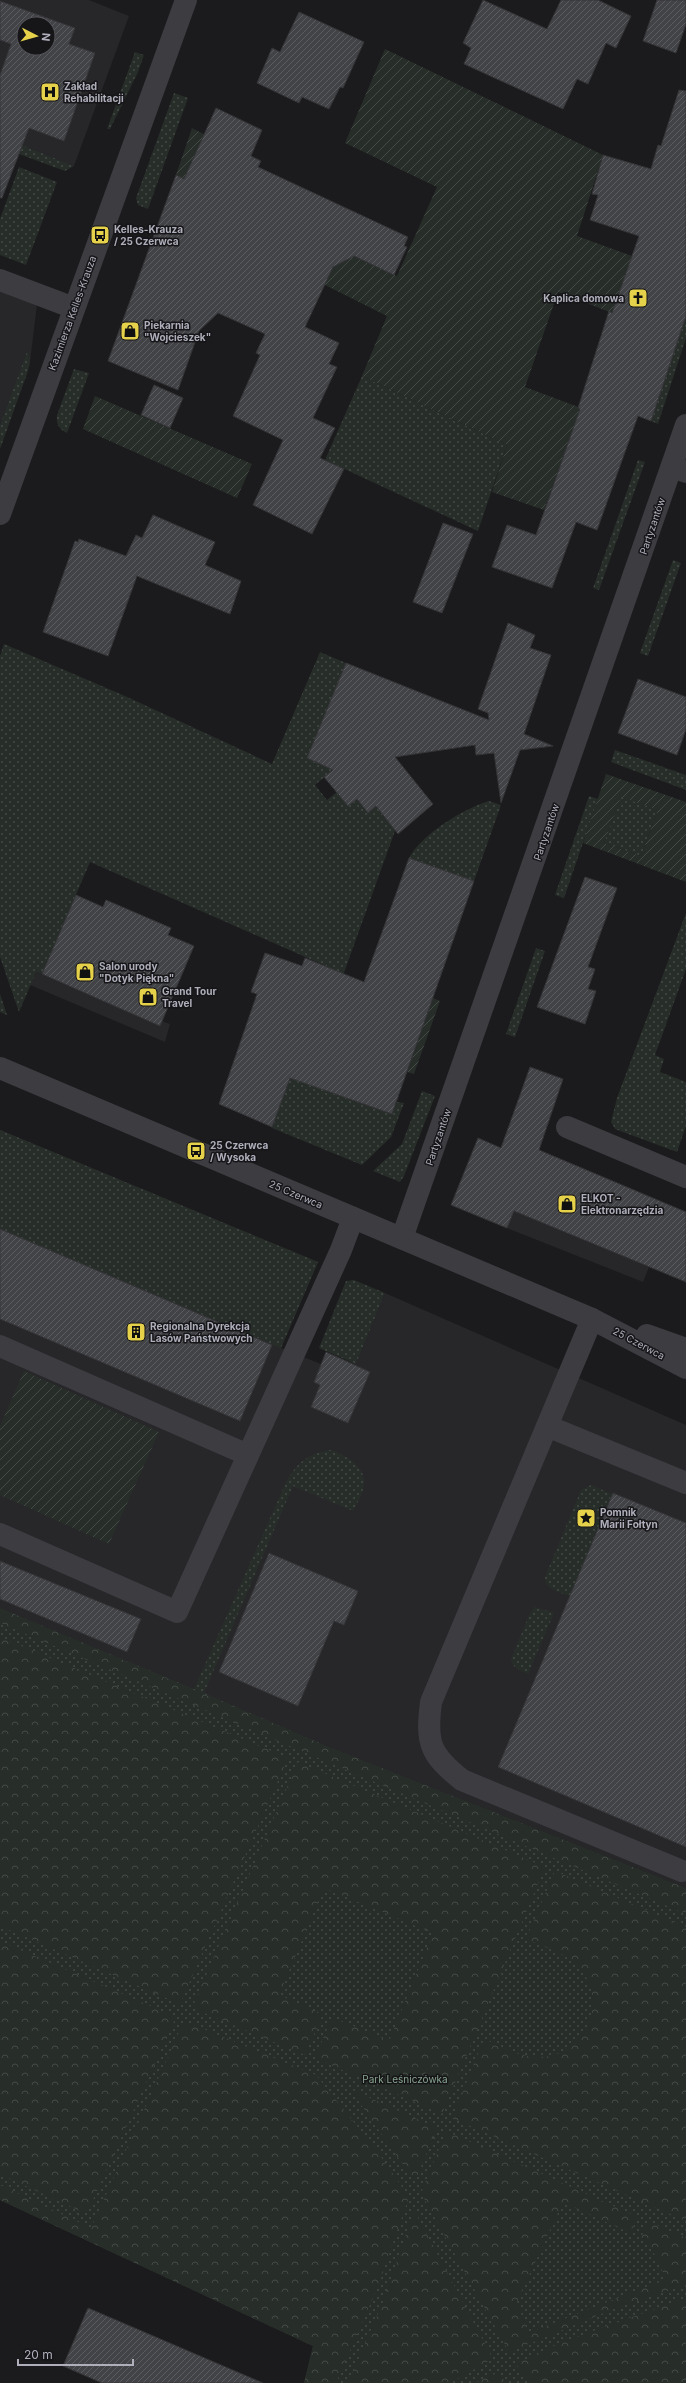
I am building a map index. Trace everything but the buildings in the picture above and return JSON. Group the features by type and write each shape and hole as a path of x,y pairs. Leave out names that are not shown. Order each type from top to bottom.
{"street":[{"name":"Kazimierza Kelles-Krauza","path":"0,514 186,0"},
{"path":"0,280 74,308"},
{"name":"Partyzantów","path":"402,1238 679,469 686,425"},
{"name":"25 Czerwca","path":"0,1068 592,1319 686,1368"},
{"path":"567,1127 686,1176"},
{"path":"0,1534 177,1612 353,1218"},
{"path":"592,1319 430,1702 428,1726 431,1744 443,1765 462,1780 682,1871"},
{"name":"25 Czerwca","path":"592,1319 686,1349"},
{"path":"0,1346 248,1455"},
{"path":"547,1426 686,1484"}],"shaded area":[{"name":"Zakład Rehabilitacji","path":"0,0 89,0 129,16 74,166 0,136"},
{"path":"0,280 37,304 30,362 28,350 0,425"},
{"path":"36,972 160,1025 162,1021 170,1024 165,1042 30,985"},
{"path":"0,1130 318,1262 281,1348 321,1364 326,1352 356,1364 385,1293 686,1425 686,1888 329,1747 0,1608"},
{"path":"514,1211 649,1267 643,1282 507,1228"}],"green space":[{"path":"385,49 603,155 577,236 632,256 612,313 558,292 525,387 581,408 544,510 492,492 507,445 362,376 387,316 325,285 340,250 397,276 437,187 345,143"},
{"path":"135,52 144,55 138,72 110,129 107,129"},
{"path":"174,93 188,98 148,209 138,205 136,198"},
{"path":"192,128 219,142 199,186 176,175"},
{"path":"0,136 74,166 65,171 0,147"},
{"path":"19,167 57,182 26,265 0,255 0,219"},
{"path":"686,316 686,338 658,424 651,421"},
{"path":"28,349 30,362 28,371 0,449 0,425"},
{"path":"74,369 89,373 67,433 59,426 57,415"},
{"path":"362,376 507,445 478,531 325,460"},
{"path":"95,396 252,464 237,498 83,429"},
{"path":"638,460 645,462 599,590 593,588"},
{"path":"673,560 681,563 648,656 640,653"},
{"path":"4,644 125,696 272,764 320,652 346,663 307,758 333,770 315,785 327,800 337,792 357,799 368,813 376,806 386,819 395,812 400,817 341,981 326,1091 392,1114 397,1102 404,1103 391,1137 362,1165 272,1128 328,967 90,862 42,974 36,972 19,1012 0,957 0,656"},
{"path":"615,750 686,775 686,790 611,762"},
{"path":"606,774 686,802 686,882 583,843","holes":["621,797 658,810 641,856 604,843"]},
{"path":"589,796 598,799 564,898 555,895"},
{"path":"621,796 658,810 641,856 604,843"},
{"path":"489,801 501,805 474,881 409,858 423,840 444,824 456,816"},
{"path":"686,913 686,969 655,1055 664,1059 660,1072 686,1082 686,1126 677,1152 615,1129 611,1122 617,1098"},
{"path":"536,948 545,951 515,1037 506,1034"},
{"path":"0,994 7,1015 0,1012"},
{"path":"433,998 440,1001 414,1074 407,1072"},
{"path":"422,1091 435,1096 404,1176 400,1182 373,1171 402,1144"},
{"path":"0,1130 318,1262 281,1348 0,1229"},
{"path":"354,1280 385,1293 356,1364 319,1348 346,1281"},
{"path":"24,1371 159,1432 109,1544 0,1495 0,1426"},
{"name":"Park Leśniczówka","path":"330,1450 348,1458 362,1472 364,1485 358,1502 353,1511 293,1486 204,1693 329,1747 686,1888 686,2383 304,2383 313,2346 0,2200 0,1608 194,1689 287,1480 295,1468 304,1460 316,1454"},
{"path":"591,1485 612,1494 570,1596 550,1588 547,1585 545,1577 581,1490"},
{"path":"535,1607 554,1613 528,1674 515,1667 511,1659 531,1611"},
{"path":"0,1608 329,1747 686,1888 686,1914 0,1623"},
{"path":"0,1637 288,1758 180,2004 0,1926"},
{"path":"298,1762 545,1867 442,2114 315,2058 332,2017 389,2041 433,1933 324,1888 279,1995 323,2014 305,2055 192,2008"},
{"path":"555,1871 686,1927 686,2221 452,2118 484,2039 518,2054 540,2057 556,2054 569,2048 580,2038 588,2025 592,2011 592,1997 588,1982 580,1968 562,1954 526,1939"},
{"path":"0,1941 176,2017 88,2211 82,2212 0,2174"},
{"path":"184,2021 316,2075 377,2151 409,2197 377,2289 336,2383 304,2383 313,2346 0,2200 0,2185 91,2228"},
{"path":"350,2089 437,2128 415,2182"},
{"path":"446,2131 638,2217 630,2233 563,2202 517,2302 528,2333 666,2279 648,2241 641,2238 648,2221 686,2238 686,2285 621,2306 509,2352 421,2193"},
{"path":"414,2210 493,2359 450,2383 348,2383 385,2297"},
{"path":"686,2298 686,2383 531,2383 516,2364 562,2342"},
{"path":"497,2373 507,2383 475,2383"}],"place":[{"name":"Zakład Rehabilitacji","path":"50,92"},
{"name":"Kelles-Krauza / 25 Czerwca","path":"100,235"},
{"name":"Kaplica domowa","path":"638,298"},
{"name":"Piekarnia \"Wojcieszek\"","path":"130,331"},
{"name":"Salon urody \"Dotyk Piękna\"","path":"85,972"},
{"name":"Grand Tour Travel","path":"148,997"},
{"name":"25 Czerwca / Wysoka","path":"196,1151"},
{"name":"ELKOT - Elektronarzędzia","path":"567,1204"},
{"name":"Regionalna Dyrekcja Lasów Państwowych","path":"136,1332"},
{"name":"Pomnik Marii Fołtyn","path":"586,1518"}]}
